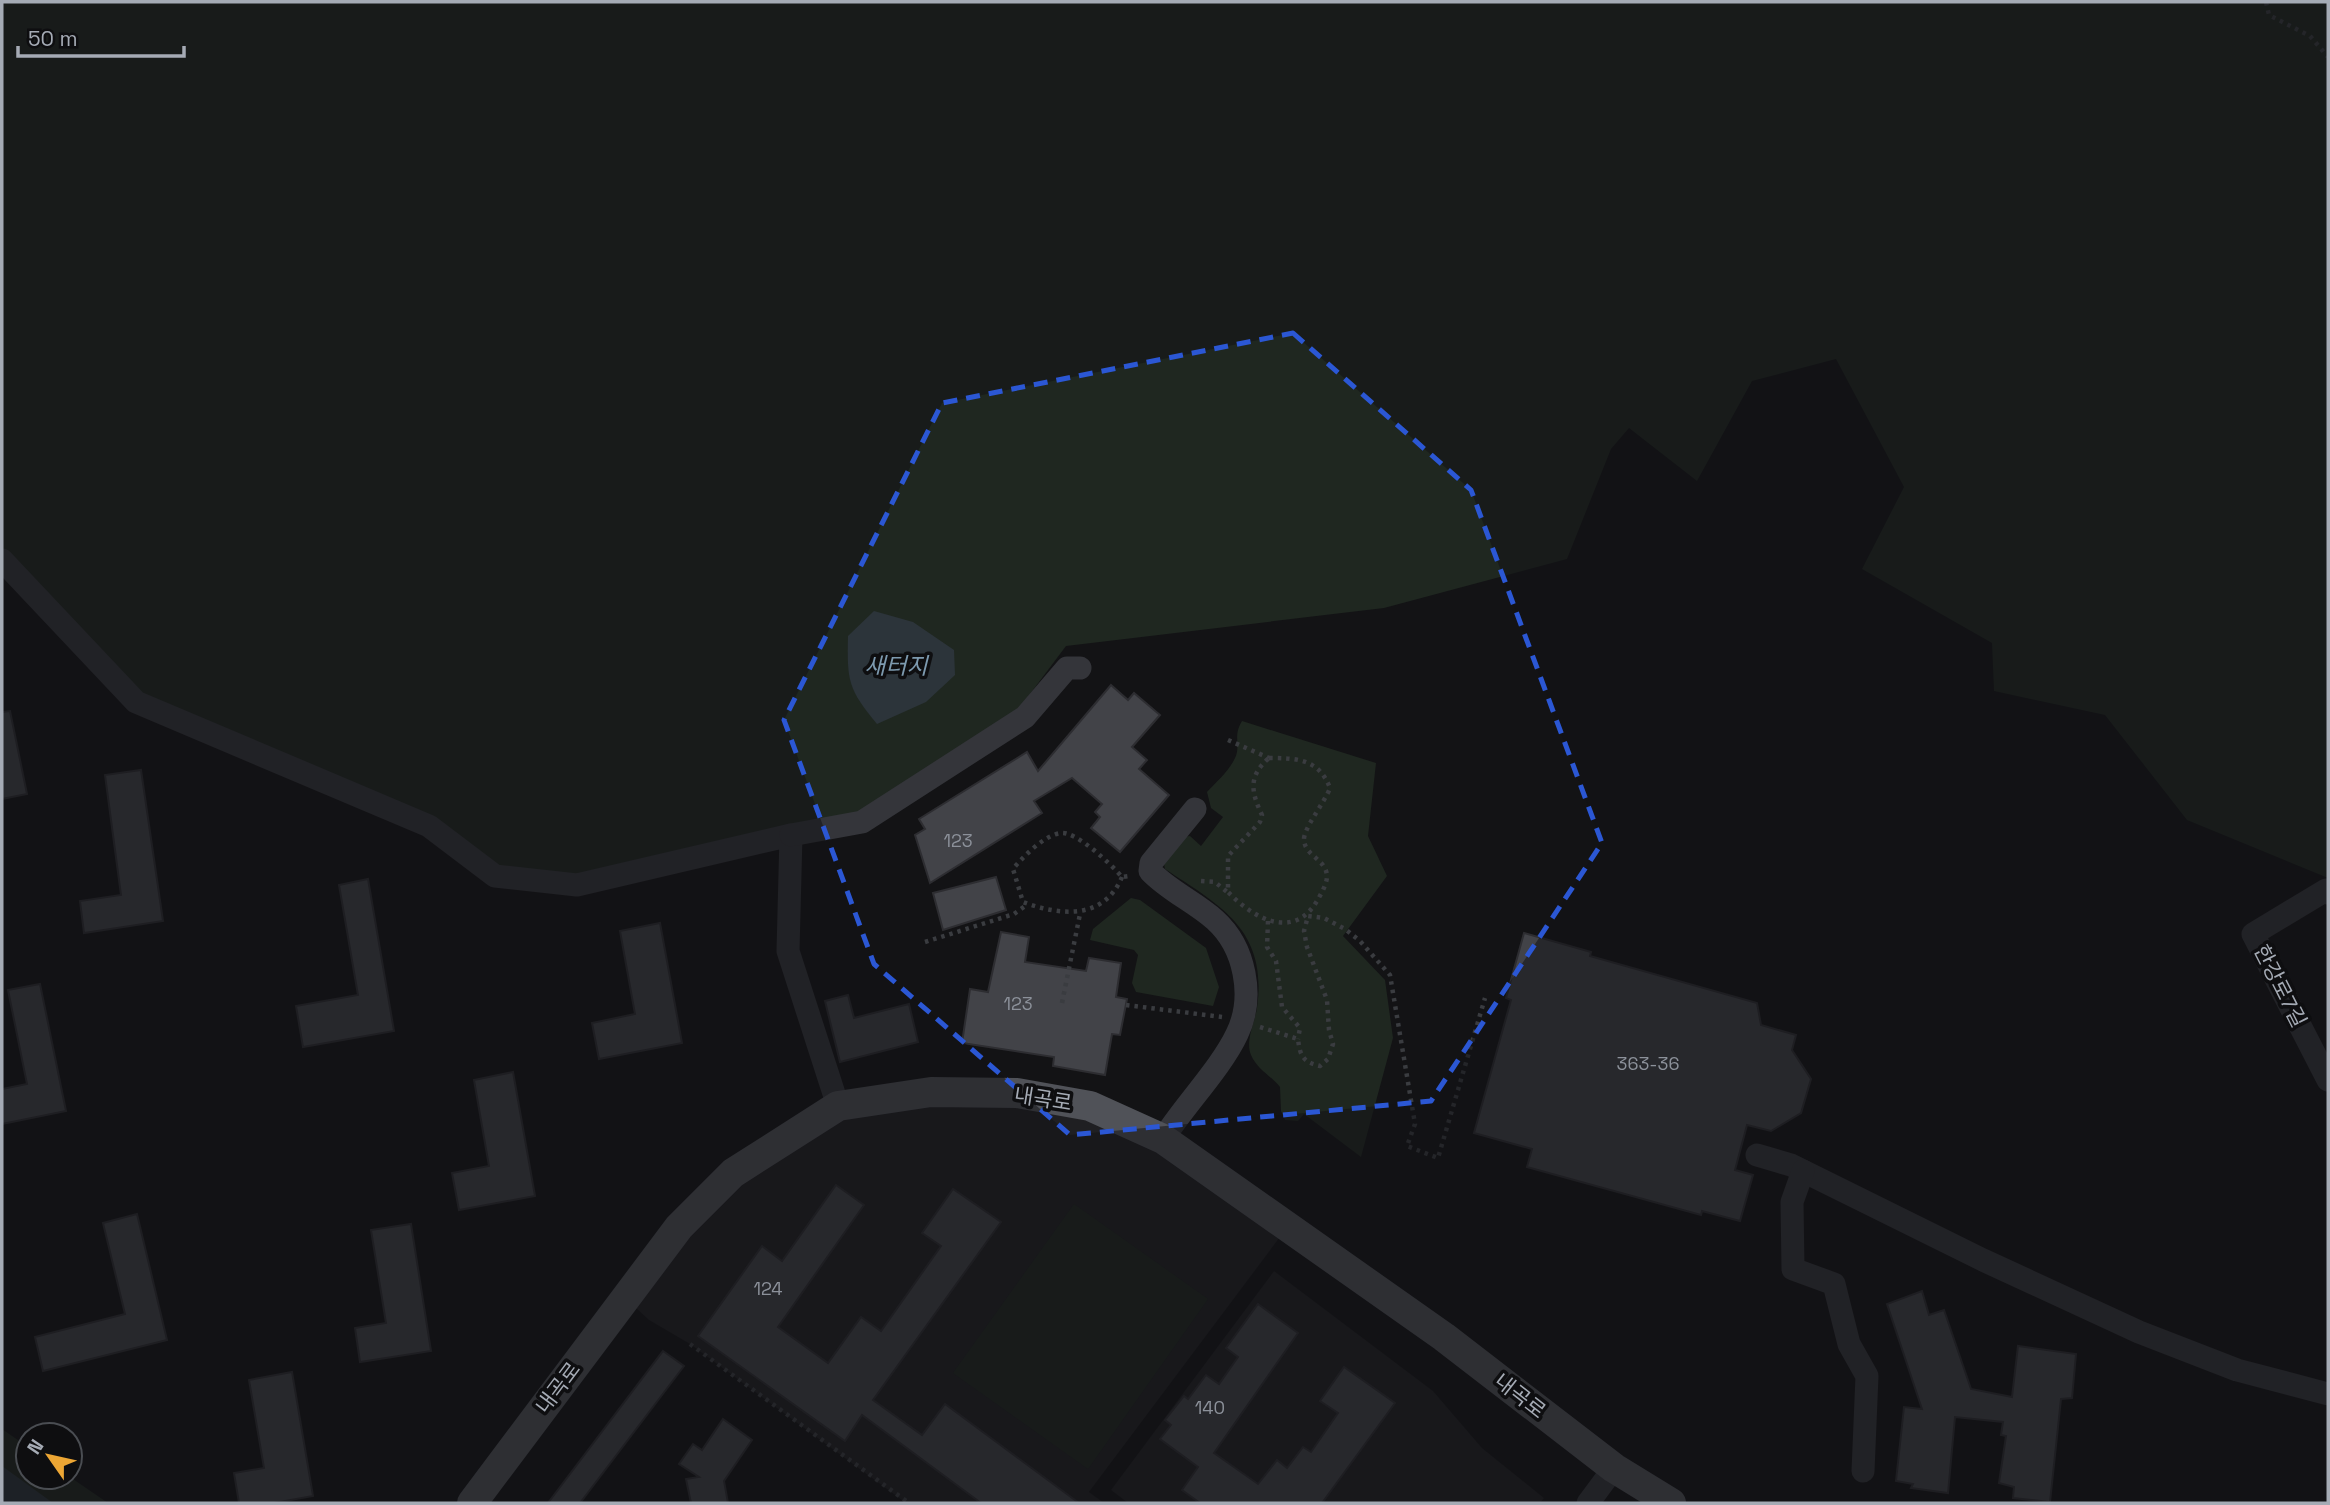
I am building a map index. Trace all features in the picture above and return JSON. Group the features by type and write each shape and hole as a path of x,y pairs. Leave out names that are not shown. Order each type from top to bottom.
{"main road":[{"name":"내곡로","path":"472,1503 679,1227 733,1173 838,1106 931,1093 1017,1093 1090,1106 1163,1139 1444,1337 1614,1468 1671,1503"}],"street":[{"path":"2,561 136,702 429,826 495,876 577,885 791,835 862,822 1025,718 1067,668 1080,668"},
{"path":"1163,1139 1237,1034 1244,1015 1245,977 1239,956 1215,920 1161,882 1150,871 1152,863 1195,809"},
{"path":"791,835 788,951 838,1106"},
{"name":"한강로7길","path":"2328,893 2326,890 2253,934 2328,1080"},
{"path":"1757,1156 1804,1171 1983,1260 2139,1332 2237,1370 2328,1394"},
{"path":"1804,1171 1792,1202 1793,1269 1834,1284 1849,1344 1867,1376 1863,1471"},
{"path":"1588,1503 1614,1468"}],"path":[{"path":"2266,2 2269,15 2310,36 2328,57"},
{"path":"1228,740 1269,758 1289,758 1308,763 1324,772 1330,788 1324,806 1309,825 1304,839 1308,851 1322,863 1327,876 1304,931 1307,947 1327,1000 1333,1044 1328,1059 1320,1066 1308,1063 1300,1055 1300,1028 1282,1007 1276,961 1267,947 1268,921"},
{"path":"1228,892 1228,856 1262,816 1254,798 1252,783 1257,768 1269,758"},
{"path":"1058,833 1070,833 1113,866 1122,877 1116,890 1100,905 1080,914 1023,902 1013,869 1024,855 1058,833"},
{"path":"1122,877 1150,871"},
{"path":"1192,875 1200,881 1215,882 1244,909 1268,921 1297,920 1308,916 1324,918 1360,941 1390,975 1415,1124 1407,1146 1438,1158 1485,998"},
{"path":"925,942 1014,914 1028,904"},
{"path":"1062,1003 1080,914"},
{"path":"1125,1005 1230,1018"},
{"path":"1253,1024 1298,1039"},
{"path":"690,1344 909,1503"}],"highlighted area":[{"path":"1293,333 1471,490 1602,843 1431,1101 1070,1135 874,964 784,720 942,403"}],"shaded area":[{"path":"2,2 2328,2 2328,878 2187,820 2105,715 1994,691 1992,643 1862,569 1904,487 1836,359 1752,381 1697,481 1629,428 1611,449 1567,559 1384,608 1066,646 1018,710 857,813 577,885 495,876 429,826 136,702 2,560"},
{"path":"1242,721 1376,763 1368,836 1387,876 1343,936 1385,980 1393,1038 1361,1157 1304,1114 1298,1121 1285,1120 1281,1111 1280,1087 1257,1064 1249,1050 1259,981 1255,959 1247,939 1222,909 1165,869 1164,864 1183,837 1190,836 1201,846 1223,817 1211,808 1207,792 1234,760"},
{"path":"1131,898 1140,900 1206,948 1219,987 1213,1006 1136,992 1132,983 1138,955 1134,950 1090,940 1093,929"},
{"path":"838,1106 1090,1106 1289,1225 1089,1492 1104,1503 906,1503 690,1344 649,1320 625,1298 679,1227"},
{"path":"1074,1204 1208,1299 1088,1469 953,1373"},
{"path":"1274,1271 1433,1391 1482,1448 1544,1498 1540,1503 1128,1503 1111,1490"},
{"path":"2,1429 14,1437 14,1491 84,1491 84,1487 108,1503 2,1503"}],"water":[{"name":"새터지","path":"874,611 913,622 954,650 955,675 926,702 877,724 855,693 848,664 848,636"},
{"path":"2,1466 14,1475 14,1491 36,1491 53,1503 2,1503"}],"building":[{"path":"1111,685 1128,700 1134,693 1160,715 1132,747 1147,760 1139,769 1169,795 1120,852 1091,828 1100,817 1095,812 1102,804 1072,778 1034,801 1042,813 930,883 915,835 925,829 919,819 1027,752 1038,771"},
{"path":"10,711 27,794 2,799 2,712"},
{"path":"141,770 163,921 84,933 80,901 121,895 105,775"},
{"path":"996,877 1006,910 943,930 933,893"},
{"path":"368,879 394,1031 303,1047 296,1006 358,995 339,885"},
{"path":"660,923 682,1043 599,1059 592,1023 635,1014 620,931"},
{"path":"1001,932 1029,937 1025,962 1086,971 1089,958 1121,963 1116,997 1127,999 1120,1035 1112,1034 1105,1075 1053,1066 1054,1057 962,1043 970,989 988,992"},
{"path":"1524,933 1591,952 1590,956 1757,1003 1761,1025 1796,1035 1792,1050 1811,1079 1801,1113 1771,1131 1747,1125 1735,1170 1753,1175 1740,1221 1702,1211 1701,1215 1527,1167 1532,1149 1474,1133 1511,1000 1506,998"},
{"path":"40,984 66,1111 2,1124 2,1089 27,1084 8,990"},
{"path":"848,995 854,1018 909,1004 918,1042 840,1062 825,1001"},
{"path":"513,1072 535,1196 459,1210 452,1173 489,1166 474,1080"},
{"path":"836,1185 864,1205 778,1327 828,1363 861,1317 881,1331 941,1246 922,1233 953,1189 1001,1222 873,1400 922,1435 945,1404 1079,1503 981,1503 862,1415 845,1441 698,1336 762,1246 782,1261"},
{"path":"137,1214 167,1340 43,1371 35,1337 125,1314 103,1223"},
{"path":"411,1224 431,1351 360,1362 355,1328 386,1323 371,1230"},
{"path":"1922,1291 1929,1315 1944,1310 1971,1389 2012,1397 2018,1346 2076,1354 2072,1398 2061,1399 2050,1502 2013,1498 2014,1487 1999,1483 2006,1436 2001,1435 2003,1422 1955,1417 1948,1493 1911,1488 1913,1484 1896,1481 1904,1407 1922,1409 1887,1304"},
{"path":"1258,1304 1298,1333 1214,1453 1258,1484 1277,1460 1287,1468 1303,1447 1311,1452 1338,1413 1320,1401 1344,1367 1395,1403 1322,1503 1200,1503 1182,1490 1198,1467 1160,1439 1171,1425 1165,1420 1184,1396 1188,1399 1206,1375 1219,1384 1238,1357 1226,1348"},
{"path":"663,1351 684,1366 580,1503 548,1503"},
{"path":"292,1372 313,1496 274,1503 239,1503 234,1473 264,1468 249,1380"},
{"path":"723,1419 752,1440 724,1481 728,1503 691,1503 686,1479 699,1477 679,1464 693,1444 702,1450"}]}
